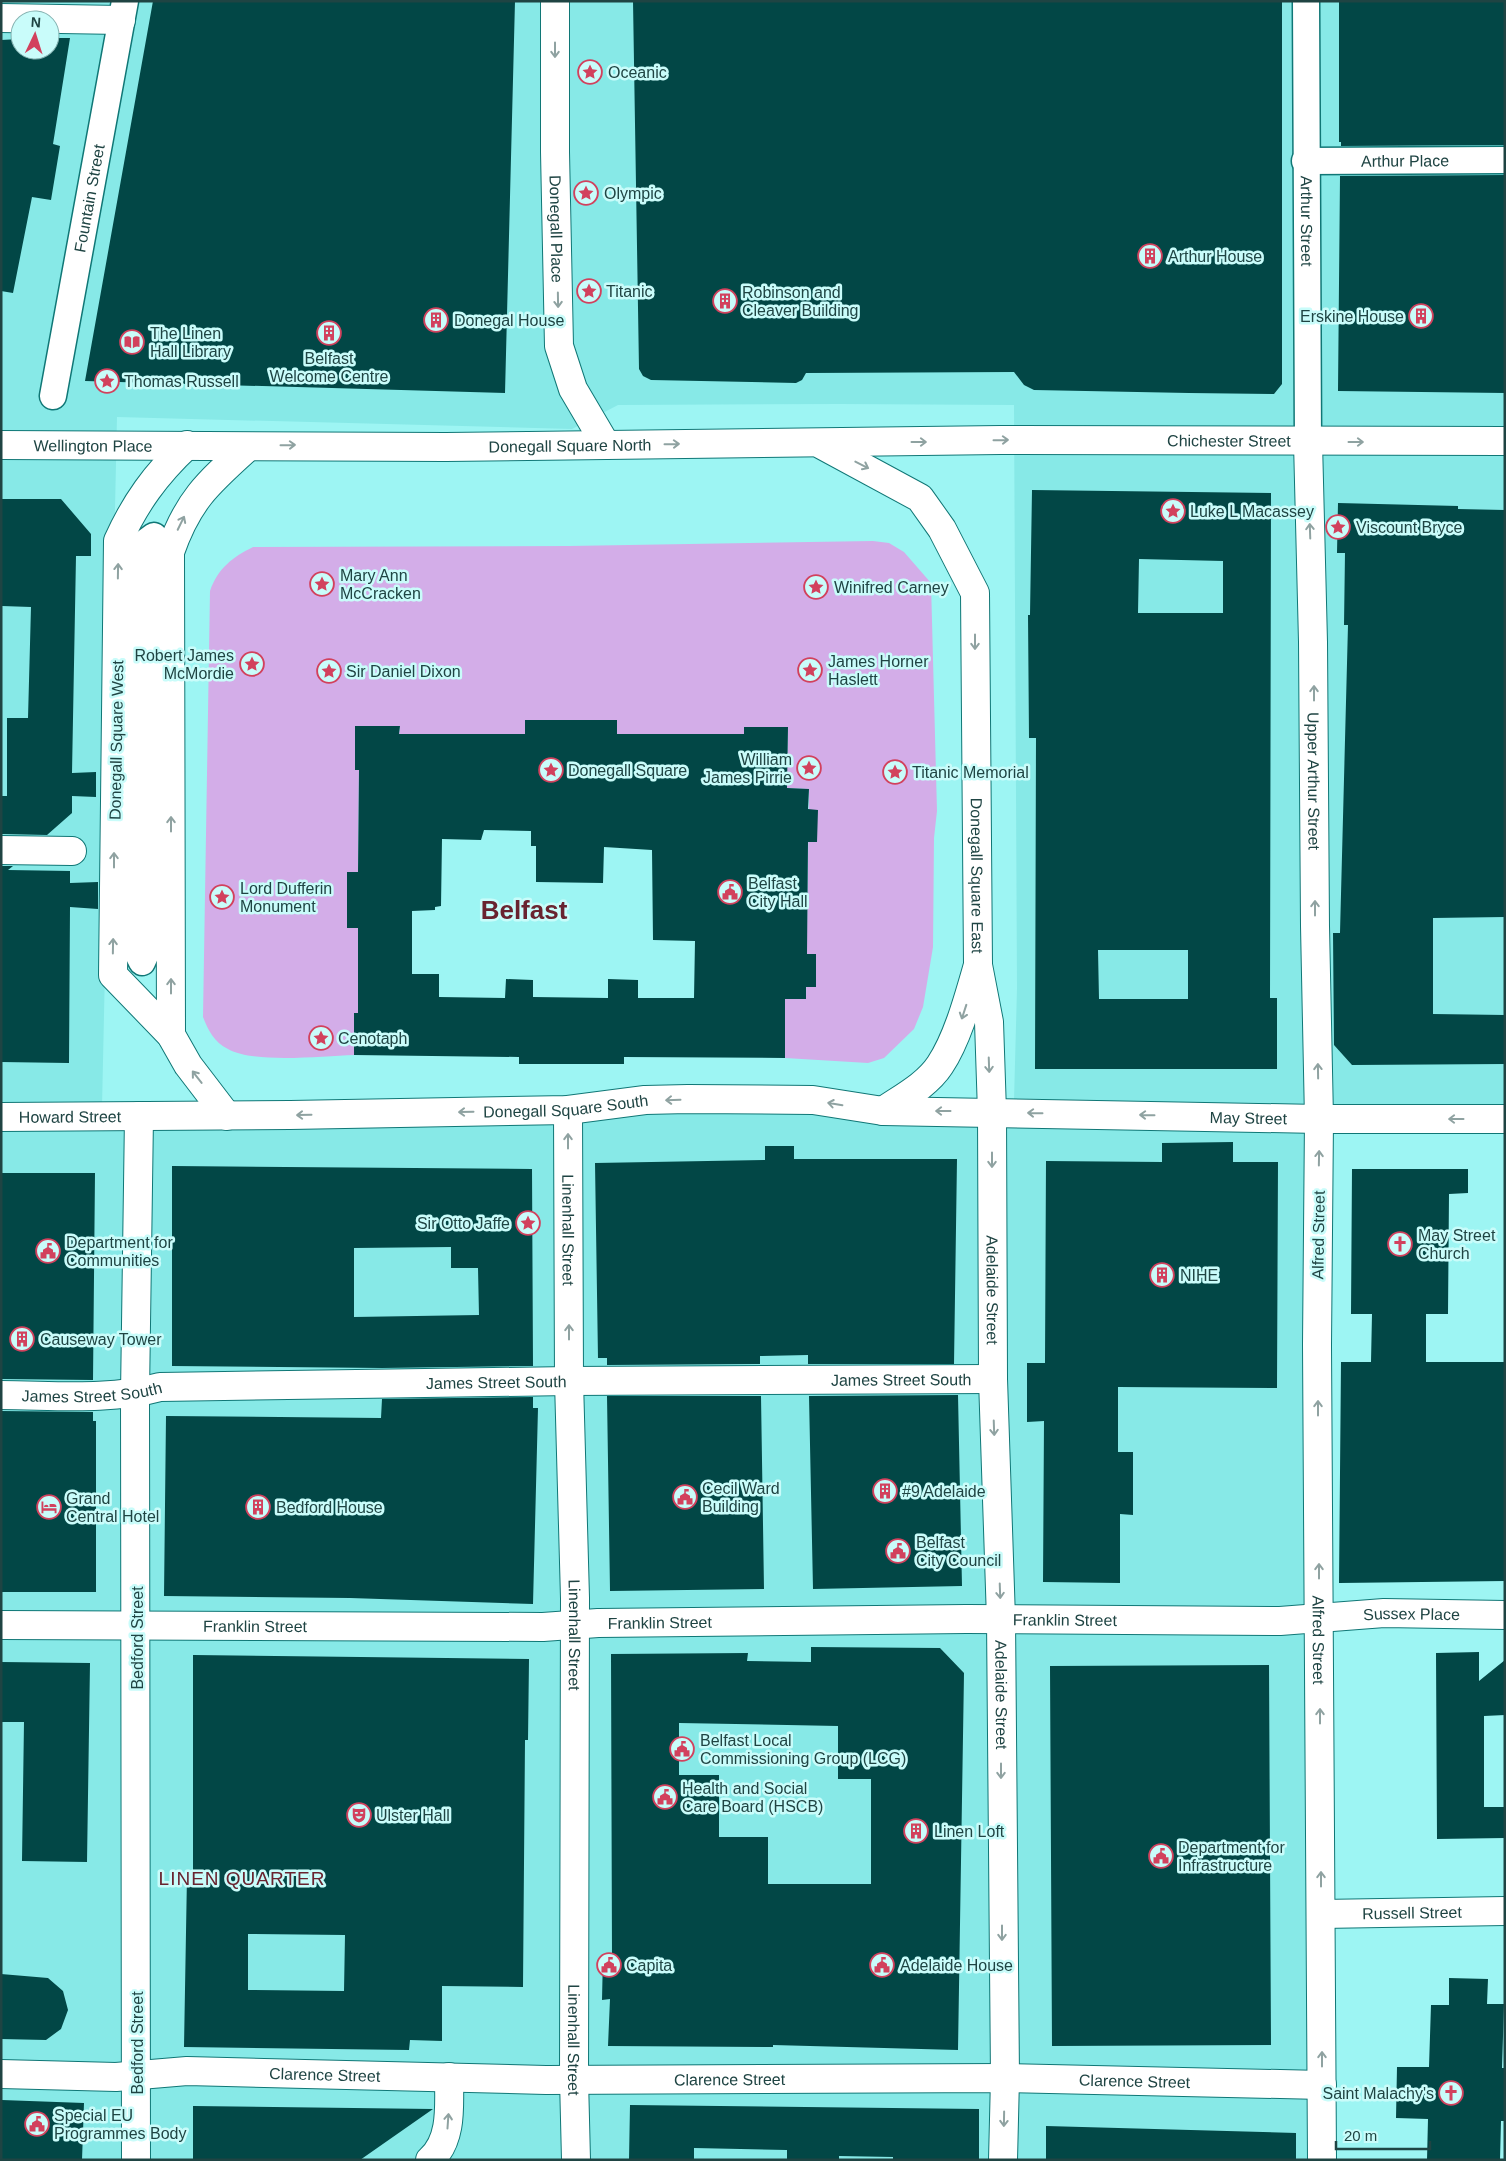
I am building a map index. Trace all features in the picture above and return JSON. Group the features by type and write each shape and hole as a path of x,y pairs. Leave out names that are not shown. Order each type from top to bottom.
{"street":[{"name":"Donegall Place","path":"555,1 555,152 559,346 573,389 606,445"},
{"name":"Arthur Street","path":"1306,1 1308,442"},
{"path":"1,18 123,11"},
{"name":"Fountain Street","path":"53,396 123,11"},
{"name":"Arthur Place","path":"1306,161 1505,160"},
{"name":"Chichester Street","path":"952,442 1148,440 1308,442 1505,441"},
{"name":"Donegall Square North","path":"187,445 248,447 952,442"},
{"name":"Upper Arthur Street","path":"1308,442 1313,642 1315,926 1319,1119"},
{"name":"Donegall Square East","path":"818,443 920,498 942,528 975,594 978,965 989,1022 992,1112"},
{"name":"Wellington Place","path":"1,445 187,445"},
{"name":"Donegall Square West","path":"187,445 151,482 136,504 118,541 113,975 171,1035 188,1065 227,1116"},
{"name":"Donegall Square West","path":"171,1035 170,552 180,523 194,500 214,477 248,447"},
{"path":"154,536 154,705 147,951 142,962 135,948 134,855 139,547 154,536"},
{"path":"1,850 72,851"},
{"name":"Donegall Square East","path":"883,1111 916,1089 940,1066 961,1020 978,965"},
{"name":"Donegall Square South","path":"140,1116 568,1110 645,1100 688,1099 813,1100 883,1111 992,1112"},
{"name":"Linenhall Street","path":"568,1110 569,1381 575,1623 574,2079 576,2160"},
{"name":"May Street","path":"992,1112 1319,1119 1505,1119"},
{"name":"Adelaide Street","path":"992,1112 993,1380 1001,1619 1005,2078 1003,2160"},
{"name":"Howard Street","path":"1,1117 140,1116"},
{"name":"Bedford Street","path":"136,2160 136,1394 140,1116"},
{"name":"Alfred Street","path":"1319,1119 1317,1345 1322,2160"},
{"name":"James Street South","path":"1,1395 136,1394 160,1388 569,1381 993,1380"},
{"name":"Sussex Place","path":"1319,1620 1384,1613 1505,1615"},
{"name":"Franklin Street","path":"1,1625 137,1624 533,1627 575,1623 1001,1619 1280,1622 1319,1620"},
{"name":"Russell Street","path":"1321,1914 1505,1911"},
{"name":"Clarence Street","path":"1,2074 116,2077 187,2071 574,2079 1005,2078 1322,2085"},
{"path":"430,2160 438,2153 447,2132 449,2077"}],"shaded area":[{"path":"1,1 1505,1 1505,1107 1317,1108 1320,2160 1,2160","holes":["618,405 1014,405 1017,988 1014,1101 102,1107 117,417 572,429"]},
{"path":"873,541 889,543 904,552 931,583 937,811 934,838 933,947 923,1007 914,1029 884,1058 868,1063 785,1058 785,1014 782,999 806,999 809,789 783,788 787,771 788,727 744,727 744,735 617,734 616,720 525,720 525,734 399,734 400,726 355,726 355,770 359,770 358,872 347,872 347,928 358,928 358,1013 354,1014 354,1055 289,1058 254,1056 240,1054 228,1049 212,1035 203,1017 210,591 217,576 233,559 253,547 569,546"}],"building":[{"path":"153,1 515,1 505,393 85,381"},
{"path":"633,1 1282,1 1282,384 1274,394 1189,393 1034,390 1024,385 1014,372 806,373 802,380 796,383 651,380 643,376 639,369"},
{"path":"1339,1 1505,1 1505,145 1341,146 1341,142 1339,142"},
{"path":"60,38 70,38 53,144 60,146 51,200 32,197 13,293 1,291 1,40 10,40 10,60 60,60"},
{"name":"Erskine House","path":"1505,175 1505,393 1338,391 1340,176"},
{"path":"1032,490 1271,493 1270,998 1277,998 1277,1069 1035,1069 1036,738 1029,738 1028,615 1030,615","holes":["1139,559 1223,561 1223,613 1138,613","1098,950 1188,950 1188,999 1099,999"]},
{"path":"1,499 61,499 91,534 91,556 76,556 72,773 96,772 96,797 72,796 72,813 47,835 1,834 1,796 7,796 7,718 28,718 31,607 2,606"},
{"path":"1338,503 1458,506 1458,509 1505,510 1505,917 1433,918 1433,1014 1505,1015 1505,1064 1352,1065 1334,1045 1333,933 1340,933 1348,625 1344,625 1345,553 1337,553"},
{"name":"Belfast City Hall","path":"525,720 617,720 617,734 744,734 744,727 788,727 787,788 809,789 808,809 818,810 817,842 808,842 807,954 816,954 816,987 806,987 806,999 785,999 785,1058 624,1057 624,1064 519,1064 519,1057 354,1055 354,1013 358,1013 358,928 347,928 347,872 358,872 359,770 355,770 355,726 400,726 399,734 525,734","holes":["484,830 531,831 531,846 536,846 536,882 603,883 604,847 652,850 653,940 695,941 694,998 638,998 638,980 608,979 608,998 533,997 533,980 506,979 505,998 439,997 439,974 412,974 412,911 435,910 435,907 441,906 442,839 481,840"]},
{"path":"1,866 13,866 8,870 70,871 70,883 98,882 98,909 70,907 69,1063 1,1062"},
{"name":"NIHE","path":"1233,1142 1233,1162 1278,1162 1277,1388 1118,1387 1118,1452 1133,1452 1133,1515 1120,1514 1120,1583 1043,1582 1044,1421 1027,1422 1027,1363 1045,1363 1046,1161 1162,1162 1162,1143"},
{"path":"765,1146 794,1146 794,1159 957,1159 954,1364 808,1364 808,1355 760,1356 760,1364 607,1365 607,1358 598,1358 595,1163 765,1160"},
{"path":"172,1166 532,1169 533,1366 382,1368 172,1366","holes":["451,1247 451,1268 478,1268 479,1315 354,1317 354,1248"]},
{"path":"1352,1169 1468,1169 1468,1193 1449,1194 1448,1314 1426,1314 1426,1362 1505,1362 1505,1581 1339,1583 1341,1362 1371,1362 1372,1314 1351,1314"},
{"name":"Department for Communities","path":"1,1173 95,1173 93,1380 1,1379"},
{"name":"#9 Adelaide","path":"958,1395 962,1586 813,1589 809,1396"},
{"name":"Cecil Ward Building","path":"607,1396 761,1396 764,1589 610,1591"},
{"path":"533,1397 533,1408 538,1408 533,1604 350,1598 164,1596 166,1416 381,1418 382,1399"},
{"name":"Grand Central Hotel","path":"1,1411 93,1412 93,1421 96,1421 96,1592 1,1592"},
{"path":"811,1647 940,1648 964,1673 958,2050 773,2045 773,2047 608,2046 610,1999 602,2000 603,1955 612,1955 611,1654 748,1653 747,1661 811,1662","holes":["679,1723 838,1726 838,1779 871,1779 871,1884 768,1884 768,1837 719,1837 719,1775 679,1775"]},
{"path":"1479,1652 1479,1681 1505,1660 1505,1715 1484,1716 1484,1807 1505,1807 1505,1838 1437,1839 1436,1653"},
{"path":"193,1655 529,1659 528,1740 525,1740 523,1987 442,1986 442,2041 410,2040 409,2050 184,2047 187,1875 193,1875","holes":["248,1934 345,1935 344,1991 248,1990"]},
{"path":"1,1662 90,1663 87,1862 22,1861 24,1722 1,1722"},
{"name":"Department for Infrastructure","path":"1269,1665 1271,2045 1052,2046 1050,1666"},
{"path":"1,1974 48,1978 63,1991 68,2010 61,2029 46,2040 1,2039"},
{"name":"Saint Malachy's","path":"1449,1978 1488,1979 1487,2004 1504,2004 1502,2068 1505,2068 1505,2121 1501,2121 1500,2160 1427,2160 1428,2119 1396,2118 1397,2067 1429,2067 1431,2005 1449,2005"},
{"path":"2,2100 84,2103 82,2160 1,2160"},
{"path":"630,2105 979,2109 979,2160 893,2160 893,2157 839,2156 839,2160 787,2160 787,2150 694,2148 694,2160 629,2160"},
{"path":"193,2106 433,2109 360,2160 193,2160"},
{"path":"1046,2126 1296,2133 1296,2160 1046,2160"}],"place":[{"name":"Oceanic","path":"590,72"},
{"name":"Olympic","path":"586,193"},
{"name":"Arthur House","path":"1150,256"},
{"name":"Titanic","path":"589,291"},
{"name":"Robinson and Cleaver Building","path":"725,301"},
{"name":"Erskine House","path":"1421,316"},
{"name":"Donegal House","path":"436,320"},
{"name":"Belfast Welcome Centre","path":"329,333"},
{"name":"The Linen Hall Library","path":"132,342"},
{"name":"Thomas Russell","path":"107,381"},
{"name":"Luke L Macassey","path":"1173,511"},
{"name":"Viscount Bryce","path":"1338,527"},
{"name":"Mary Ann McCracken","path":"322,584"},
{"name":"Winifred Carney","path":"816,587"},
{"name":"Robert James McMordie","path":"252,664"},
{"name":"James Horner Haslett","path":"810,670"},
{"name":"Sir Daniel Dixon","path":"329,671"},
{"name":"William James Pirrie","path":"809,768"},
{"name":"Donegall Square","path":"551,770"},
{"name":"Titanic Memorial","path":"895,772"},
{"name":"Belfast City Hall","path":"730,892"},
{"name":"Lord Dufferin Monument","path":"222,897"},
{"name":"Cenotaph","path":"321,1038"},
{"name":"Sir Otto Jaffe","path":"528,1223"},
{"name":"May Street Church","path":"1400,1244"},
{"name":"Department for Communities","path":"48,1251"},
{"name":"NIHE","path":"1162,1275"},
{"name":"Causeway Tower","path":"22,1339"},
{"name":"#9 Adelaide","path":"885,1491"},
{"name":"Cecil Ward Building","path":"685,1497"},
{"name":"Grand Central Hotel","path":"49,1507"},
{"name":"Bedford House","path":"258,1507"},
{"name":"Belfast City Council","path":"898,1551"},
{"name":"Belfast Local Commissioning Group (LCG)","path":"682,1749"},
{"name":"Health and Social Care Board (HSCB)","path":"665,1797"},
{"name":"Ulster Hall","path":"359,1815"},
{"name":"Linen Loft","path":"916,1831"},
{"name":"Department for Infrastructure","path":"1161,1856"},
{"name":"Capita","path":"609,1965"},
{"name":"Adelaide House","path":"882,1965"},
{"name":"Saint Malachy's","path":"1451,2093"},
{"name":"Special EU Programmes Body","path":"37,2124"}],"district":[{"name":"Belfast","path":"524,910"},
{"name":"LINEN QUARTER","path":"242,1878"}]}
